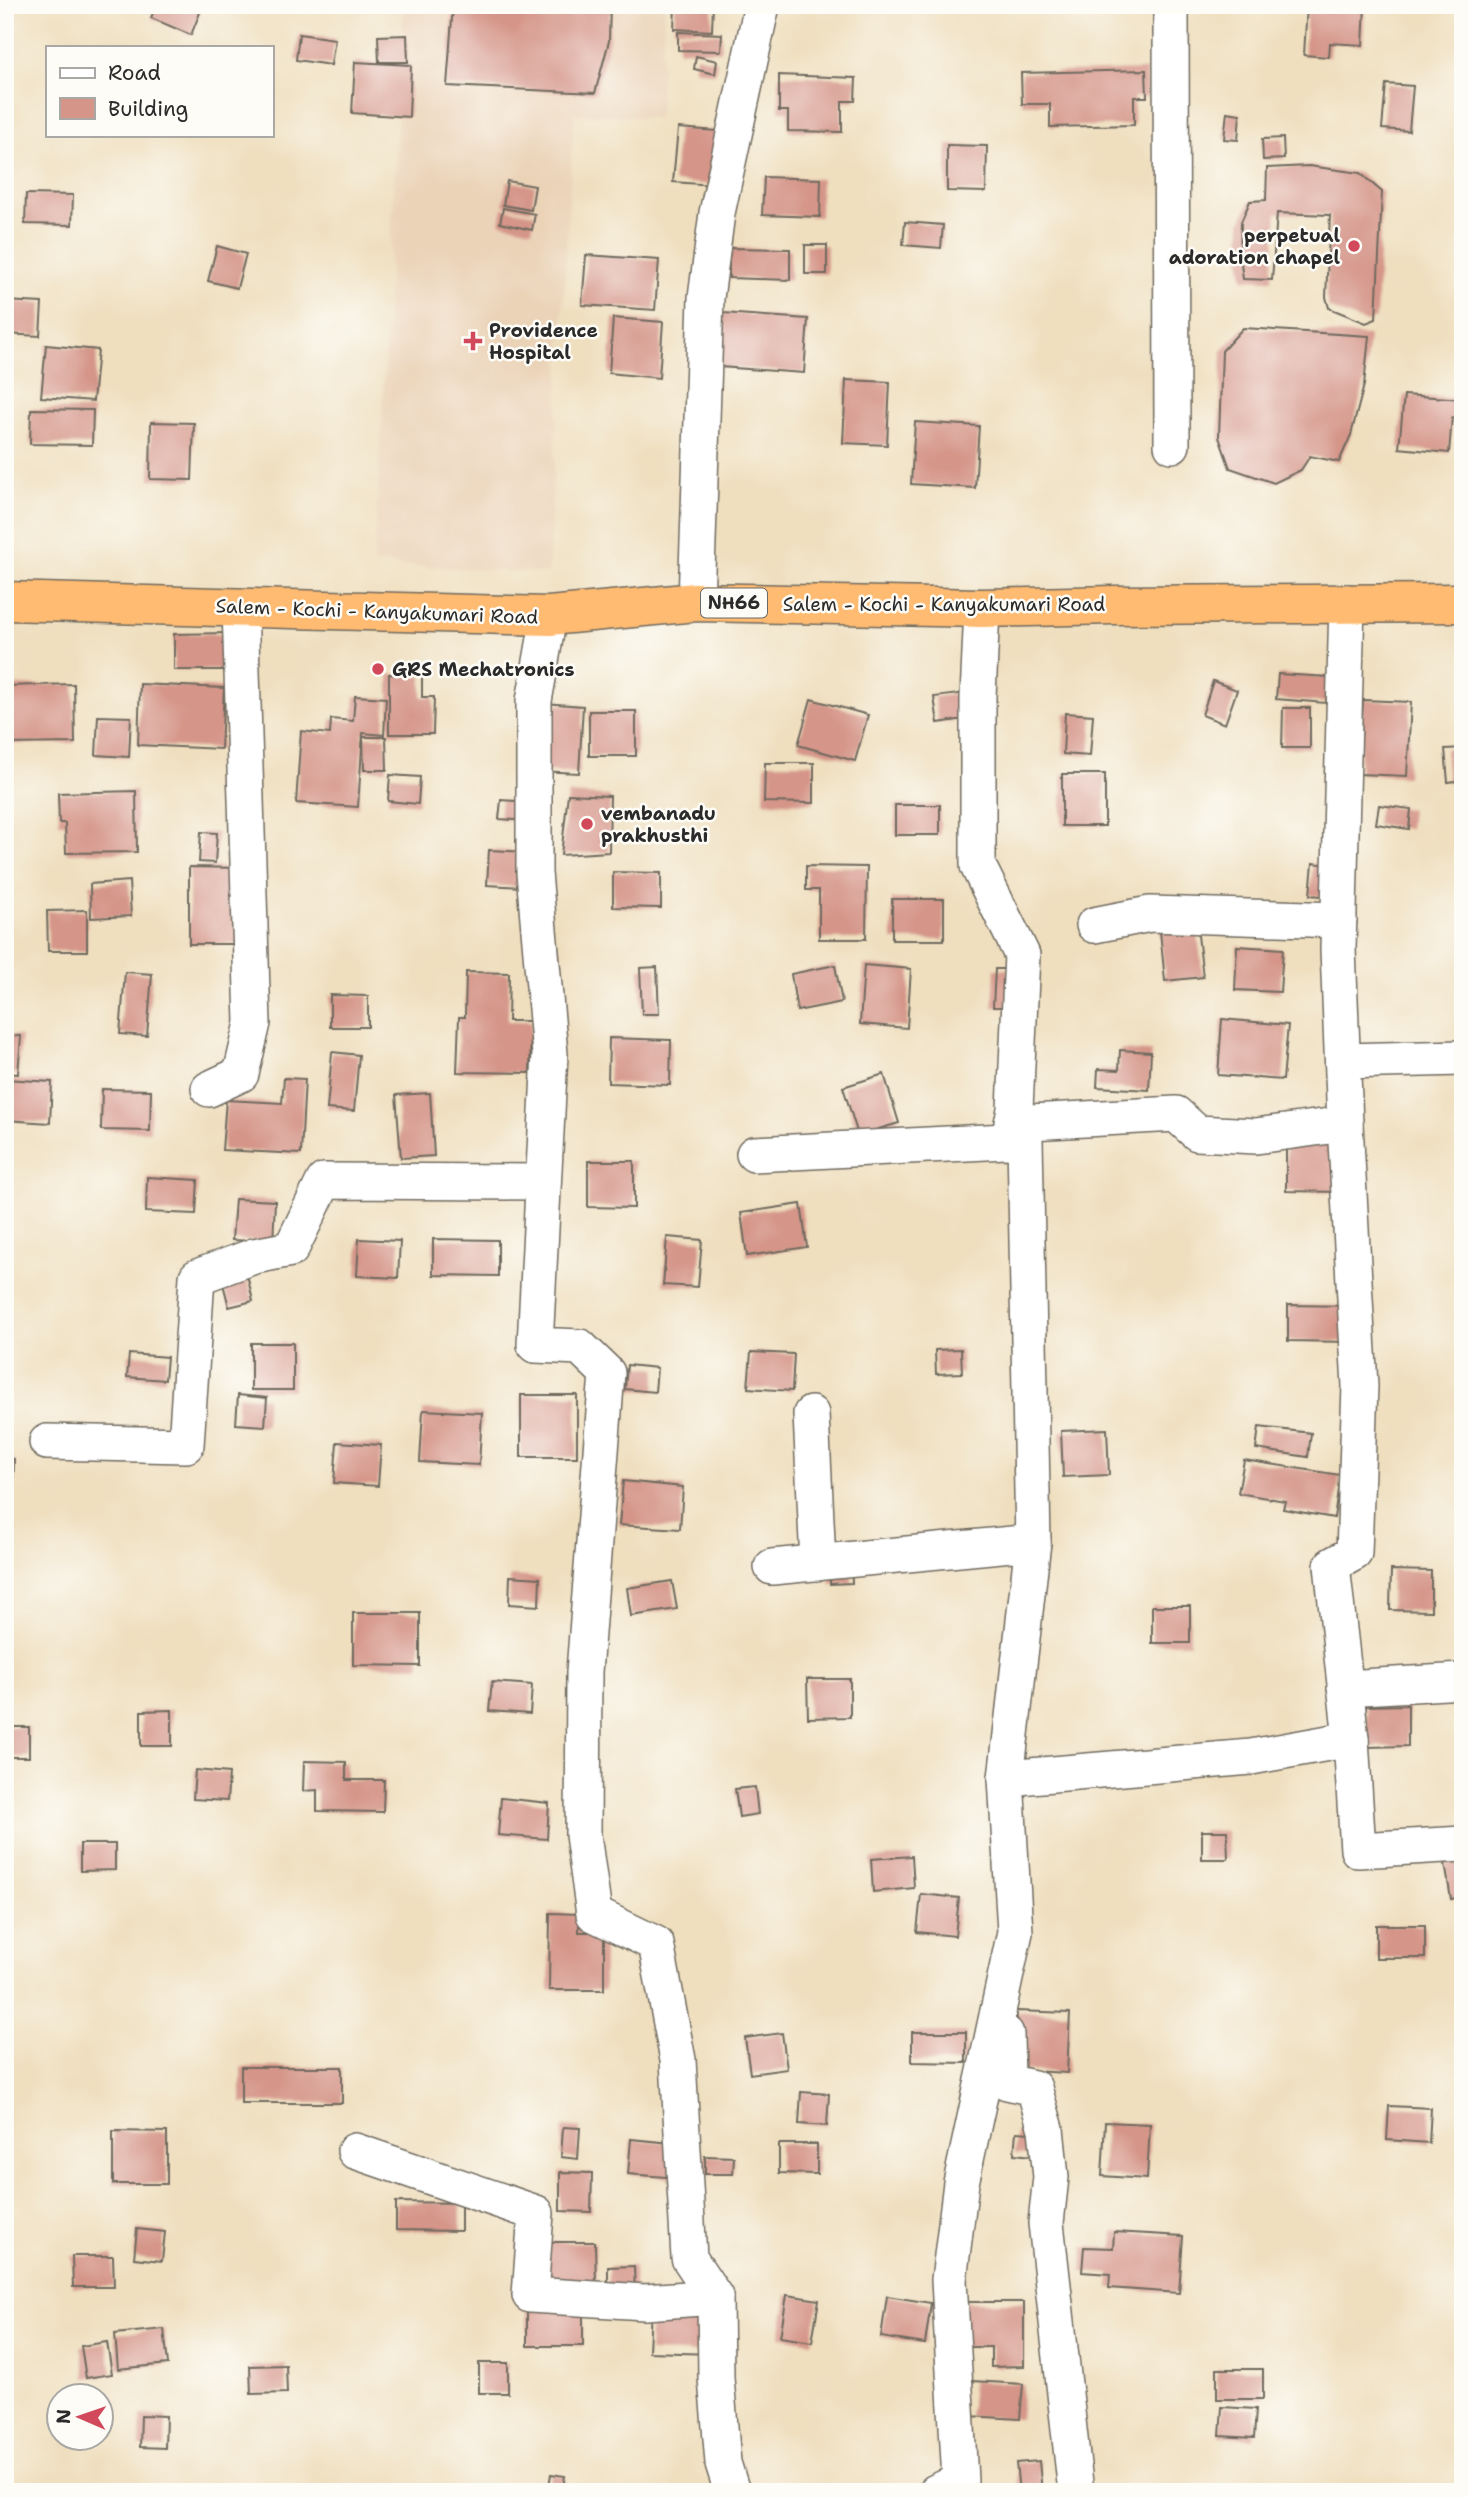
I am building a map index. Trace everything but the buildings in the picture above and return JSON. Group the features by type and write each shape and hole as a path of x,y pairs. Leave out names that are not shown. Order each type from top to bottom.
{"highway":[{"name":"Salem - Kochi - Kanyakumari Road","path":"5,601 549,616 696,602 982,608 1463,603"}],"street":[{"path":"696,602 706,298 717,213 762,5"},
{"path":"1171,5 1172,445"},
{"path":"1347,603 1339,920 1345,1124 1360,1386 1354,1553 1332,1565 1351,1739 1358,1850 1463,1844"},
{"path":"209,1089 242,1074 253,1023 240,607"},
{"path":"982,608 978,697 978,866 1022,955 1010,1132"},
{"path":"549,616 534,701 534,873 550,1054 535,1345 580,1347 607,1373 584,1672 583,1835 594,1914 656,1944 678,2060 689,2258 715,2297 716,2378 723,2463 732,2492"},
{"path":"1094,925 1150,914 1339,920"},
{"path":"1343,1061 1463,1058"},
{"path":"754,1154 1010,1132 1176,1114 1197,1133 1256,1136 1345,1124"},
{"path":"936,2492 960,2482 949,2280 961,2183 1015,1932 1006,1778 1033,1542 1025,1140 1010,1132"},
{"path":"47,1442 186,1444 197,1277 254,1256 291,1249 324,1181 543,1182"},
{"path":"811,1414 818,1563"},
{"path":"772,1567 1033,1542"},
{"path":"1345,1688 1463,1681"},
{"path":"1006,1778 1251,1758 1351,1739"},
{"path":"1004,1985 1007,2082 1034,2088 1046,2129 1051,2177 1046,2223 1076,2492"},
{"path":"355,2151 536,2213 530,2295 645,2302 715,2297"}],"shaded area":[{"name":"Providence Hospital","path":"404,5 665,5 659,118 574,114 548,573 374,564"}],"place":[{"name":"perpetual adoration chapel","path":"1354,246"},
{"name":"Providence Hospital","path":"473,341"},
{"name":"GRS Mechatronics","path":"378,669"},
{"name":"vembanadu prakhusthi","path":"587,824"}]}
